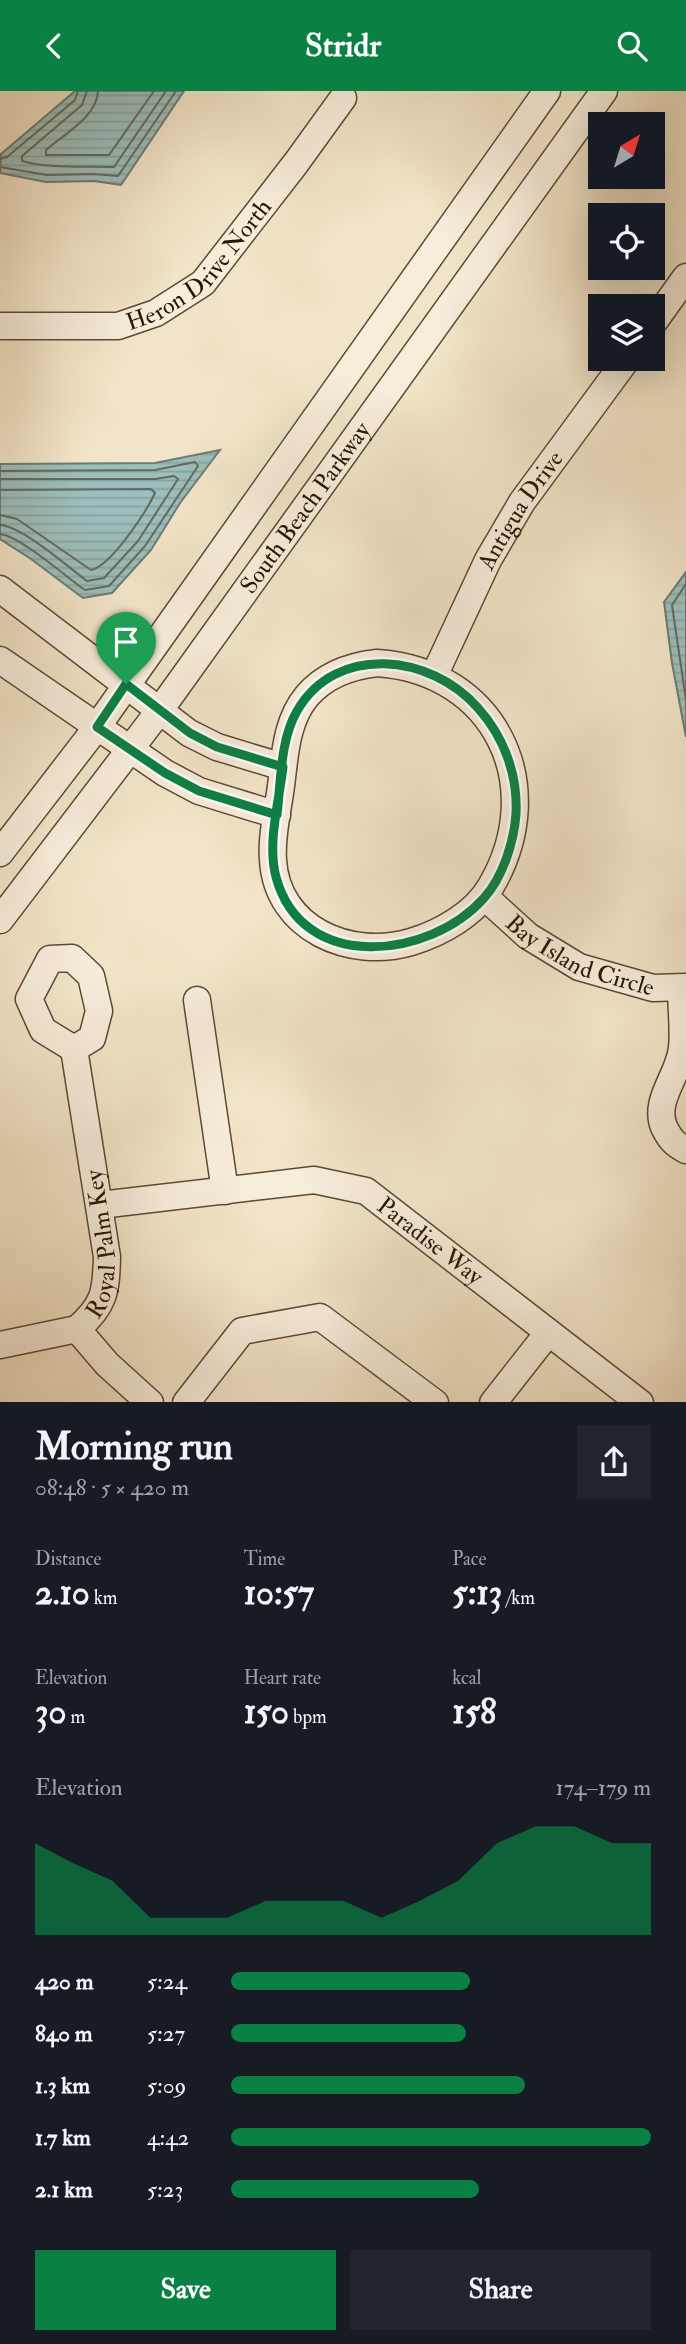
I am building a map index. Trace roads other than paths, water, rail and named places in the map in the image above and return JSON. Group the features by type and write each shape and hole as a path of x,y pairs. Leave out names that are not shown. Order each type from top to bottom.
{"street":[{"name":"South Beach Parkway","path":"0,853 97,727 547,91"},
{"name":"South Beach Parkway","path":"0,921 131,750 604,91"},
{"name":"Heron Drive North","path":"0,326 118,326 156,313 204,282 343,98"},
{"path":"665,306 686,277"},
{"name":"Antigua Drive","path":"434,675 488,560 522,502 618,371"},
{"path":"1,592 190,733 217,747 283,767"},
{"path":"0,660 165,773 199,791 277,815"},
{"path":"377,663 397,664 434,675 462,692 500,738 513,775 516,815 508,854 485,897 441,931 404,944 364,947 343,944 325,937 303,922 290,907 277,880 273,860 288,731 296,713 314,689 338,672 377,663"},
{"name":"Bay Island Circle","path":"485,897 528,936 579,967 653,988 684,987"},
{"path":"684,987 682,1049 675,1074 662,1101 660,1116 669,1139 686,1150"},
{"path":"197,1000 225,1191"},
{"name":"Royal Palm Key","path":"74,1049 107,1257 106,1291 87,1321 77,1329 107,1364 150,1402"},
{"name":"Paradise Way","path":"100,1205 314,1180 366,1191 640,1402"},
{"path":"186,1402 242,1331 320,1317 435,1402"},
{"path":"0,1345 77,1329"},
{"path":"493,1402 548,1333"}],"water":[{"path":"75,91 184,91 121,185 94,181 46,182 0,173 1,154"},
{"path":"220,450 180,503 151,550 112,593 83,598 0,539 0,464 155,463"},
{"path":"686,572 686,737 664,602"}]}
